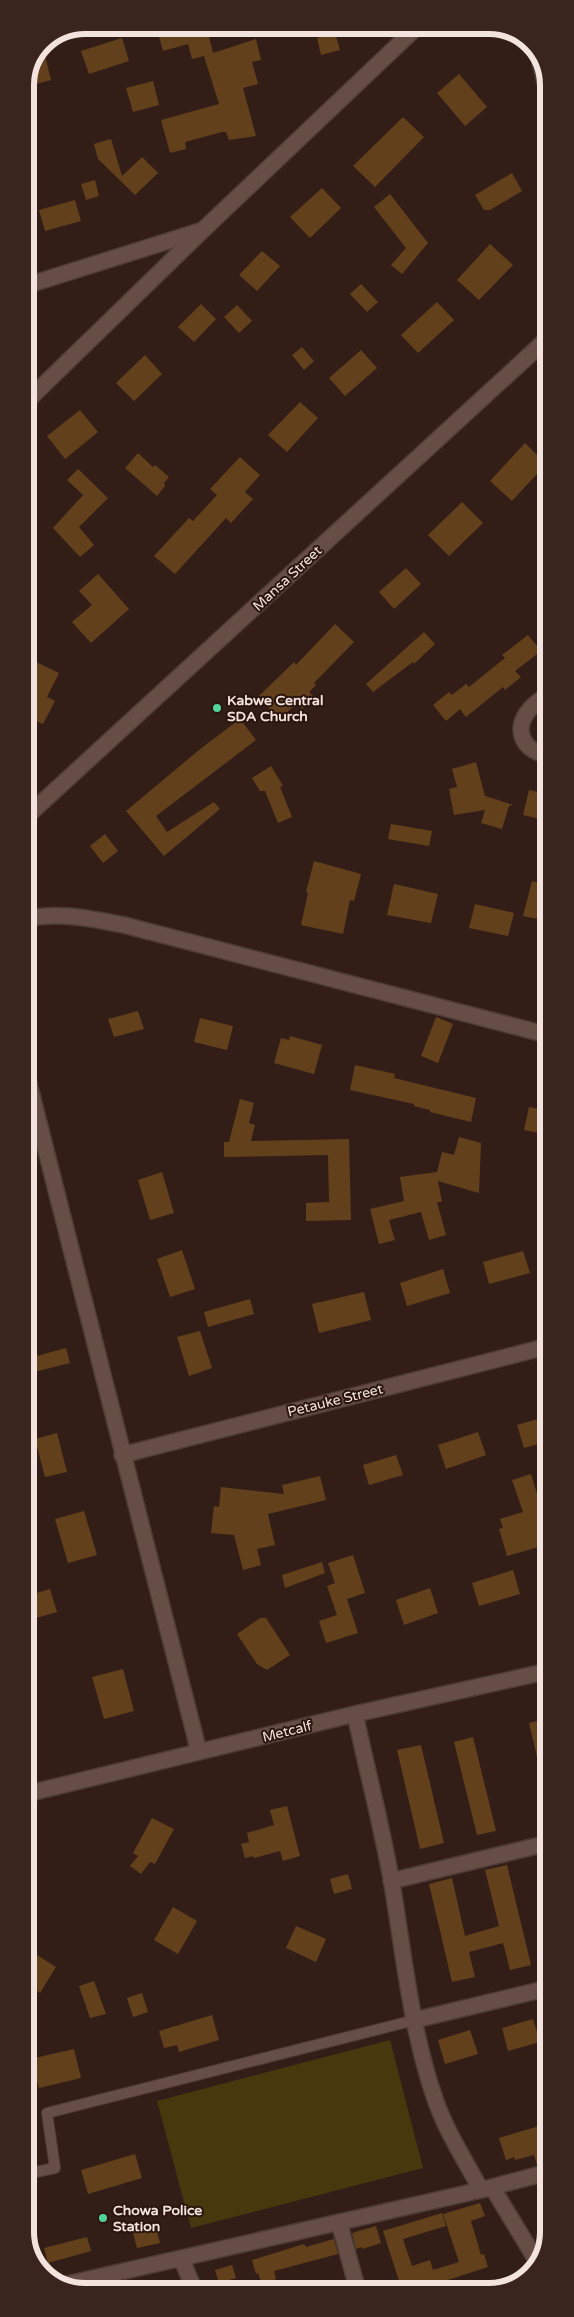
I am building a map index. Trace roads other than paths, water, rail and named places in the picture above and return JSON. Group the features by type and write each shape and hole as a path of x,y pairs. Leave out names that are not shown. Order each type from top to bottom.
{"street":[{"path":"34,394 202,230 409,34"},
{"path":"34,283 202,230"},
{"name":"Mansa Street","path":"34,810 540,345"},
{"path":"540,701 529,710 521,725 522,738 529,748 540,752"},
{"path":"34,917 78,916 124,925 540,1033"},
{"path":"34,1104 122,1455 200,1752"},
{"name":"Petauke Street","path":"122,1455 540,1348"},
{"name":"Metcalf","path":"34,1792 355,1714 540,1673"},
{"path":"355,1714 391,1881 415,2020 435,2100 449,2133 534,2257"},
{"path":"391,1881 540,1845"},
{"path":"415,2020 540,1990"},
{"path":"76,2282 540,2174"},
{"path":"339,2222 356,2283"},
{"path":"181,2258 192,2283"}],"lane":[{"path":"34,2172 55,2168 47,2114 415,2020"}],"place":[{"name":"Kabwe Central SDA Church","path":"217,708"},
{"name":"Chowa Police Station","path":"103,2218"}]}
